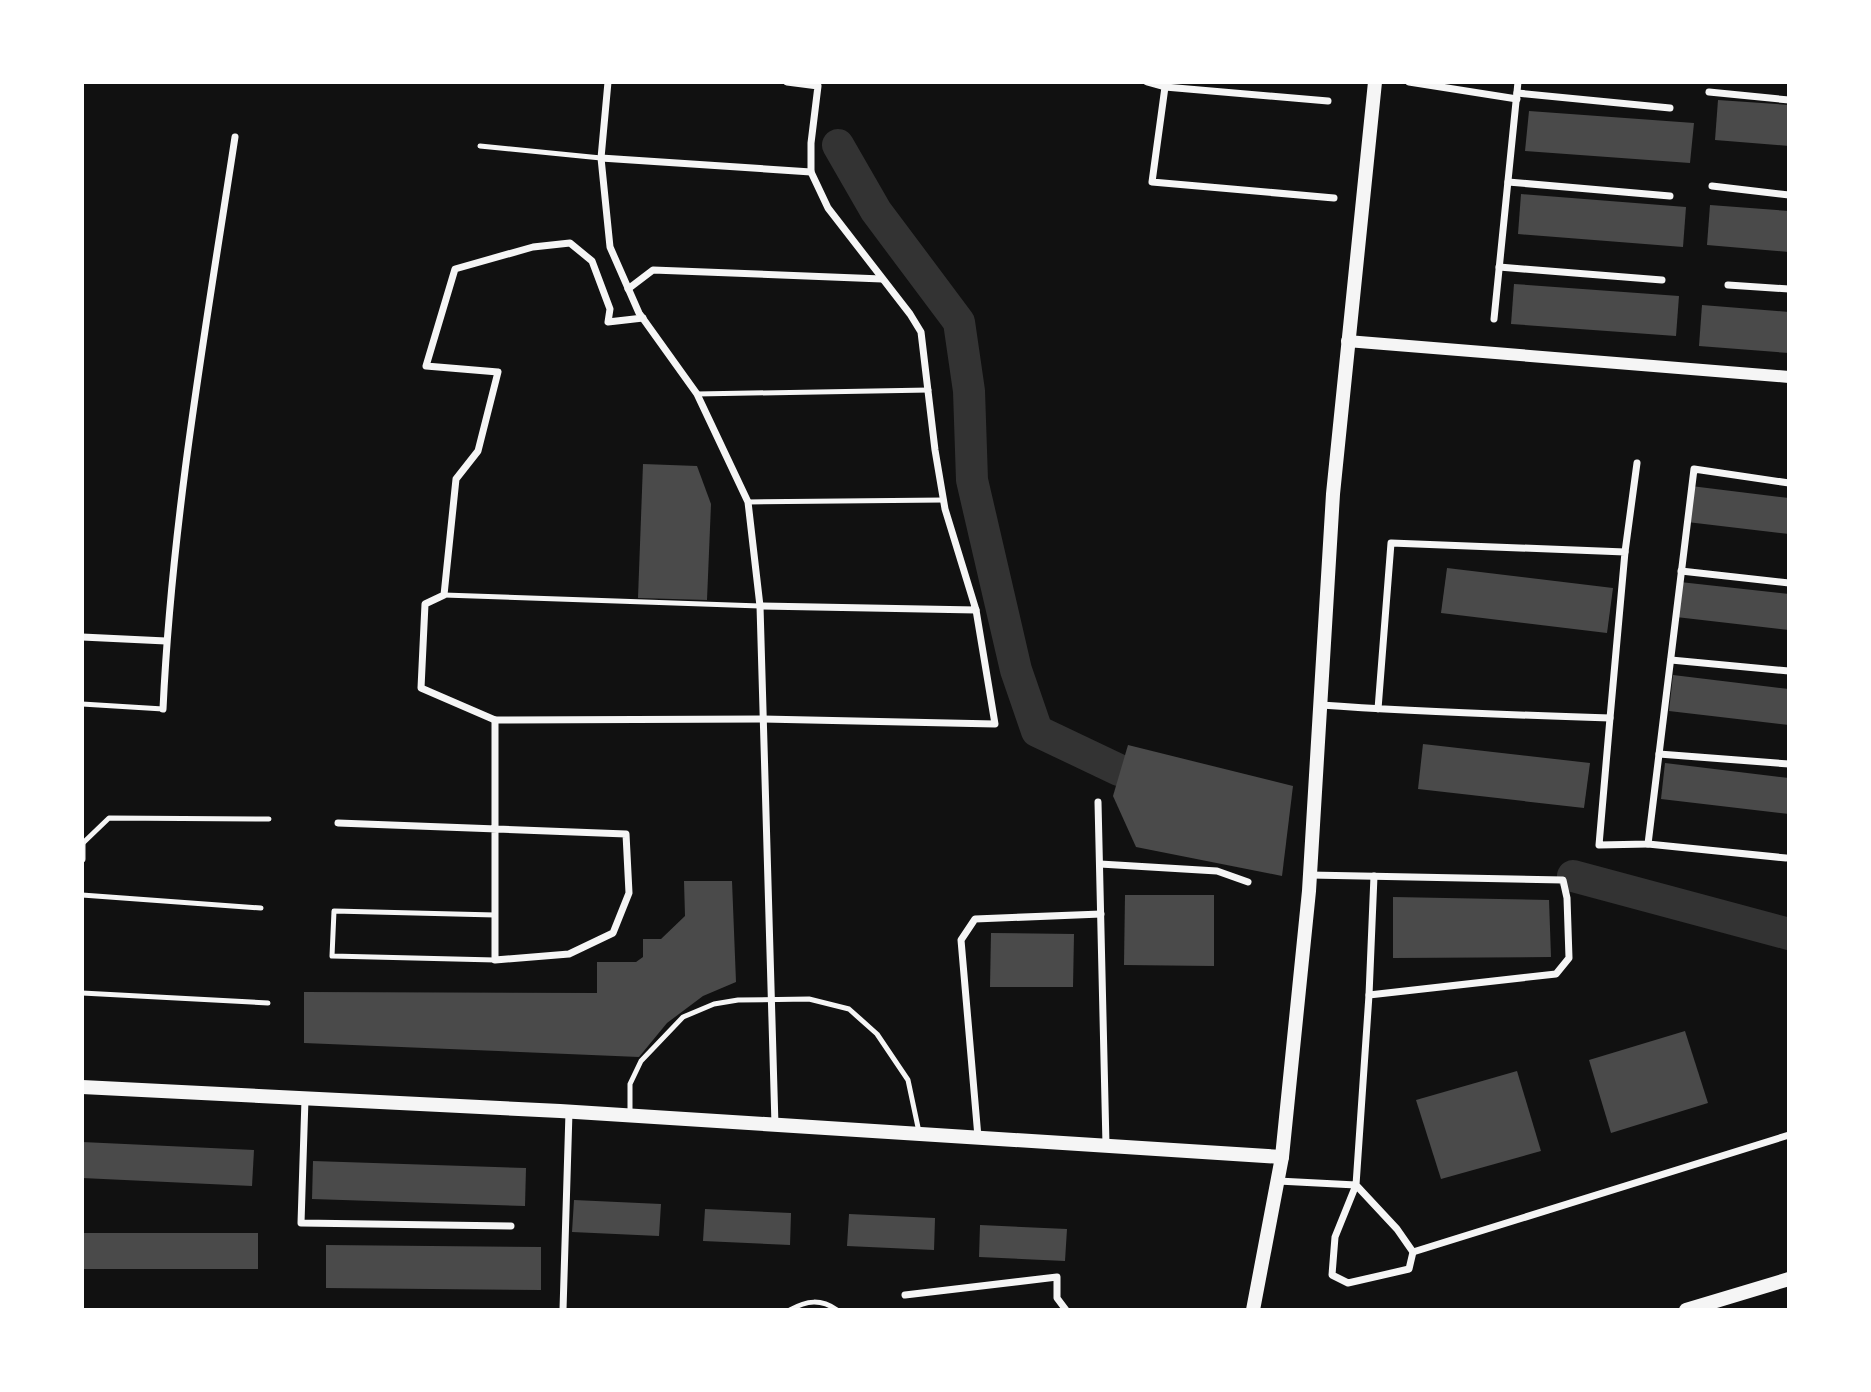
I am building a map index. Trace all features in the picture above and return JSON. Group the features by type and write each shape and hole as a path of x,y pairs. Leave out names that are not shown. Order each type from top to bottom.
{"main road":[{"path":"1253,1310 1282,1157 1310,875 1333,494 1375,82"},
{"path":"82,1087 569,1111 1282,1157"},
{"path":"1686,1310 1789,1279"}],"street":[{"path":"608,82 601,158 610,247 643,318 697,394 748,502 760,606 775,1126"},
{"path":"643,318 608,322 610,309 592,261 570,243 533,247 455,269 426,366 498,372 478,451 456,479 444,596 425,604 421,688 495,720 763,719 995,724 976,610 944,500 935,450 921,332 828,208 811,172 811,142 818,86 788,82"},
{"path":"1147,82 1328,101"},
{"path":"1409,82 1517,96 1670,108"},
{"path":"1494,319 1518,82"},
{"path":"1165,85 1153,182 1334,198"},
{"path":"1709,92 1789,100"},
{"path":"163,709 166,641 189,436 235,137"},
{"path":"601,158 811,172"},
{"path":"1508,182 1670,196"},
{"path":"1712,186 1789,195"},
{"path":"1499,267 1662,280"},
{"path":"628,289 653,270 882,279"},
{"path":"1728,285 1789,289"},
{"path":"1348,341 1789,377"},
{"path":"1637,463 1625,552 1599,845 1648,844 1786,858"},
{"path":"1648,844 1694,469 1789,483"},
{"path":"1378,709 1391,543 1625,552"},
{"path":"1681,571 1789,583"},
{"path":"760,606 976,610"},
{"path":"82,637 166,641"},
{"path":"1671,660 1789,671"},
{"path":"1321,705 1610,718"},
{"path":"338,823 495,828 626,834 629,893 613,933 569,954 495,960 495,828 495,720"},
{"path":"1659,754 1789,764"},
{"path":"1098,802 1106,1146"},
{"path":"82,859 83,843"},
{"path":"1100,864 1217,871 1248,882"},
{"path":"1310,875 1563,880 1567,898 1569,958 1556,974 1369,995"},
{"path":"1278,1181 1356,1185 1397,1229 1413,1252 1409,1269 1348,1283 1332,1275 1335,1237 1356,1185 1374,876"},
{"path":"978,1138 961,940 975,919 1101,914"},
{"path":"305,1099 301,1223 511,1226"},
{"path":"563,1310 569,1111"},
{"path":"1413,1252 1789,1135"},
{"path":"905,1294 1058,1277 1058,1298 1066,1310"}],"lane":[{"path":"481,146 601,158"},
{"path":"697,394 929,390"},
{"path":"748,502 944,500"},
{"path":"444,596 760,606"},
{"path":"82,704 163,709"},
{"path":"83,843 109,818 270,819"},
{"path":"82,895 261,908"},
{"path":"495,915 334,911 332,956 495,960"},
{"path":"82,993 268,1003"},
{"path":"630,1116 630,1084 641,1061 682,1017 714,1004 738,1000 808,999 849,1009 877,1034 908,1080 920,1135"},
{"path":"790,1310 813,1301 825,1303 837,1310"}],"building":[{"path":"1718,100 1789,105 1789,146 1715,140"},
{"path":"1529,111 1694,123 1690,163 1525,151"},
{"path":"1521,194 1686,207 1683,247 1518,234"},
{"path":"1710,205 1789,211 1789,252 1707,245"},
{"path":"1514,284 1679,296 1676,336 1511,324"},
{"path":"1702,305 1789,312 1789,353 1699,346"},
{"path":"643,464 697,466 711,504 707,600 638,598"},
{"path":"1691,486 1789,498 1789,534 1687,522"},
{"path":"1447,568 1613,588 1607,633 1441,613"},
{"path":"1680,582 1789,594 1789,630 1676,617"},
{"path":"1673,675 1789,689 1789,725 1669,711"},
{"path":"1423,744 1590,763 1584,808 1418,789"},
{"path":"1128,745 1293,786 1282,876 1136,847 1113,796"},
{"path":"1665,763 1789,778 1789,814 1661,799"},
{"path":"684,881 732,881 736,982 703,996 667,1023 639,1057 304,1043 304,992 597,993 597,962 636,962 643,957 643,939 661,939 685,916"},
{"path":"1125,895 1214,895 1214,966 1124,965"},
{"path":"1393,897 1549,900 1551,957 1393,958"},
{"path":"991,933 1074,934 1073,987 990,987"},
{"path":"1685,1031 1708,1103 1611,1133 1589,1060"},
{"path":"1517,1071 1541,1151 1441,1179 1416,1100"},
{"path":"82,1142 254,1150 252,1186 82,1178"},
{"path":"313,1161 526,1168 525,1206 312,1199"},
{"path":"574,1200 661,1204 659,1236 572,1232"},
{"path":"705,1209 791,1213 790,1245 703,1241"},
{"path":"849,1214 935,1218 934,1250 847,1246"},
{"path":"980,1225 1067,1229 1065,1261 979,1257"},
{"path":"83,1233 258,1233 258,1269 83,1269"},
{"path":"326,1245 541,1247 541,1290 326,1288"}],"waterway":[{"path":"838,145 876,211 959,322 969,391 972,480 1016,670 1037,731 1119,770"},
{"path":"1573,876 1789,934"}]}
